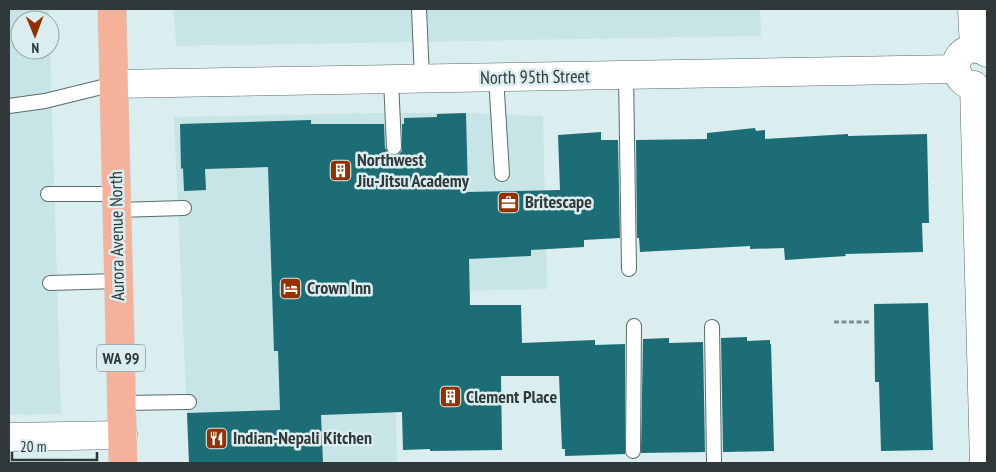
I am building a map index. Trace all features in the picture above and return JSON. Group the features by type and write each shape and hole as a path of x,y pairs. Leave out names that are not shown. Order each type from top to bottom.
{"highway":[{"name":"Aurora Avenue North","path":"112,9 123,463"}],"street":[{"path":"972,9 981,50 962,53 956,64 972,79 984,463"},
{"name":"North 95th Street","path":"114,84 626,75 972,79"},
{"path":"9,437 123,436"}],"lane":[{"path":"420,9 422,78"},
{"path":"626,75 629,269"},
{"path":"496,77 502,174"},
{"path":"391,79 394,147"},
{"path":"9,106 45,101 114,84"},
{"path":"48,194 184,208"},
{"path":"50,282 119,281"},
{"path":"634,326 634,451"},
{"path":"712,327 714,463"},
{"path":"122,403 189,402"}],"path":[{"path":"834,322 870,322"}],"shaded area":[{"path":"9,9 49,9 10,10 10,60 50,60 61,414 9,415"},
{"path":"174,9 760,9 761,36 176,46"},
{"path":"466,113 543,116 547,289 393,292 397,463 189,463 174,117"},
{"path":"63,461 63,463 9,463 9,462"}],"building":[{"path":"466,113 468,192 560,190 558,135 601,132 601,140 618,140 620,238 584,240 584,247 531,250 531,256 469,259 470,305 521,305 522,343 595,340 595,345 625,344 625,454 565,456 565,449 562,449 559,376 501,376 502,450 403,450 402,412 321,415 323,463 189,463 187,413 280,410 278,351 274,351 268,167 205,169 206,190 184,191 183,168 181,169 180,124 311,120 311,124 384,124 385,148 394,156 402,151 402,124 404,124 404,118 437,117 437,114"},
{"path":"755,128 756,131 765,130 765,139 848,134 848,136 927,134 929,223 922,223 923,252 845,254 846,256 785,260 784,248 750,249 750,246 640,252 639,238 637,238 636,140 707,139 707,133"},
{"path":"928,303 933,450 881,451 879,382 875,382 874,304"},
{"path":"747,337 747,341 770,340 771,344 774,451 723,452 721,338"},
{"path":"669,338 669,343 703,342 705,452 641,453 643,339"}],"place":[{"name":"Northwest Jiu-Jitsu Academy","path":"341,170"},
{"name":"Britescape","path":"509,202"},
{"name":"Crown Inn","path":"291,288"},
{"name":"Clement Place","path":"450,397"},
{"name":"Indian-Nepali Kitchen","path":"217,438"}]}
